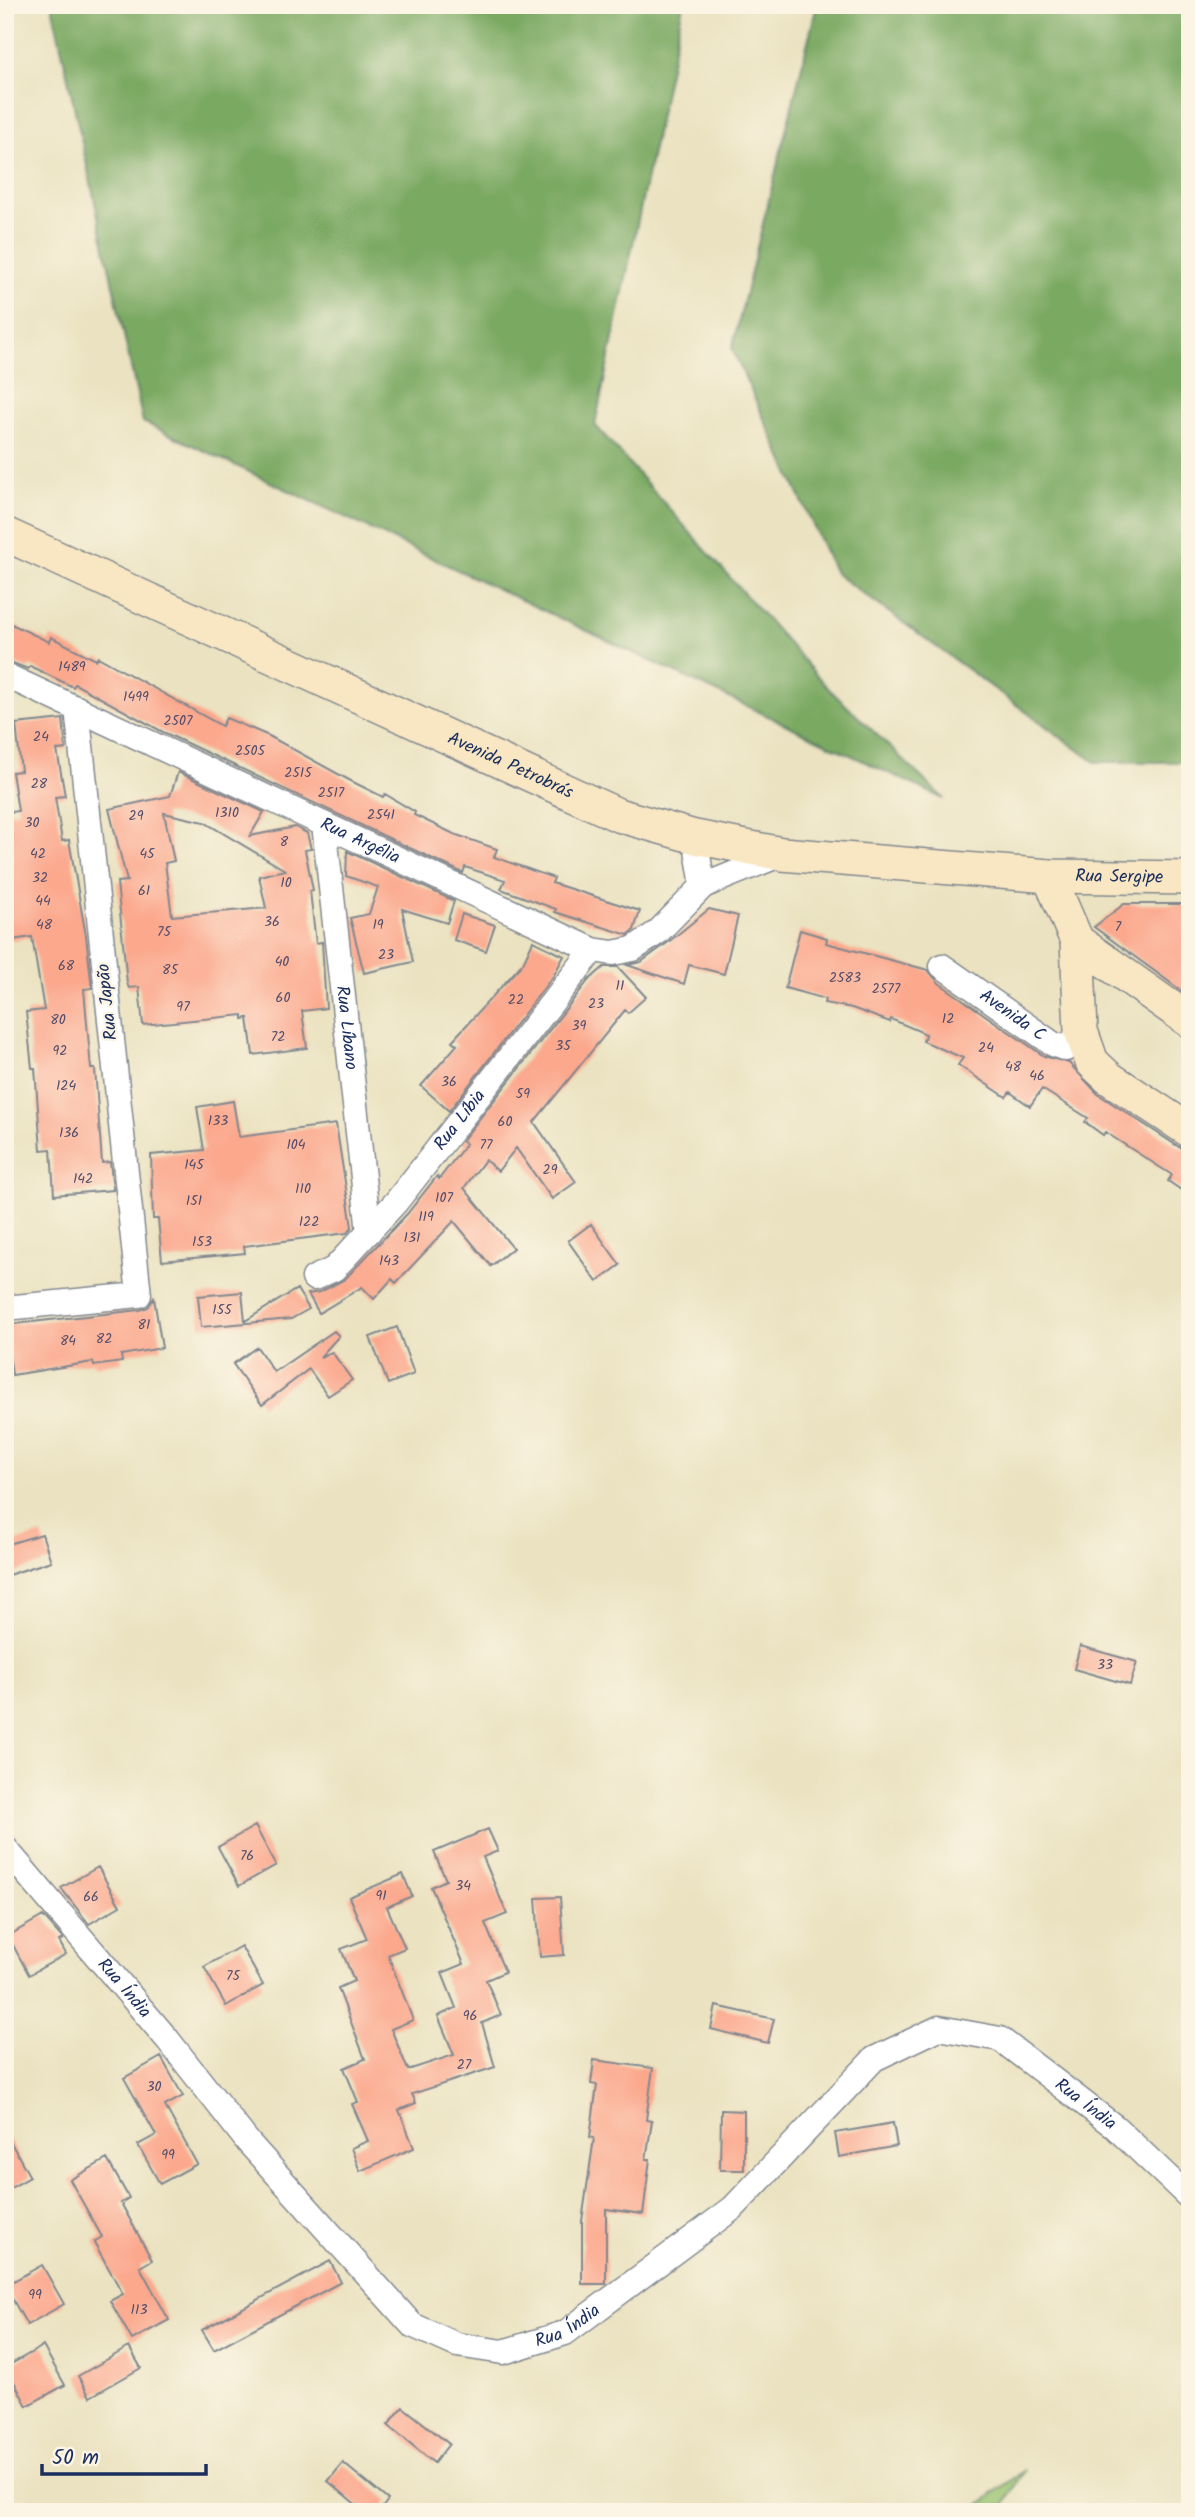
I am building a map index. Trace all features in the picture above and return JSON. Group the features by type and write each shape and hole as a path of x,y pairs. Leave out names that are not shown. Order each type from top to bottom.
{"main road":[{"name":"Avenida Petrobrás","path":"5,534 618,815 695,837 782,855 1049,876"},
{"name":"Rua Sergipe","path":"1049,876 1190,878"},
{"path":"1049,876 1077,941 1081,1031 1092,1062 1109,1078 1190,1130"},
{"path":"1077,941 1190,1021"}],"street":[{"name":"Rua Argélia","path":"5,675 593,950 613,953 633,949 658,932 703,886 782,855"},
{"name":"Rua Japão","path":"5,1308 139,1295 77,708"},
{"name":"Rua Líbano","path":"324,824 369,1232"},
{"path":"695,837 703,886"},
{"name":"Rua Líbia","path":"314,1278 334,1269 396,1202 593,950"},
{"name":"Avenida C","path":"942,966 1053,1044 1066,1049 1081,1031"},
{"name":"Rua Índia","path":"5,1848 168,2040 248,2142 412,2325 457,2344 503,2352 565,2333 733,2208 874,2059 939,2028 1000,2039 1115,2127 1190,2198"}],"green space":[{"path":"52,5 683,5 595,425 826,686 944,799 143,422"},
{"path":"817,5 1190,5 1190,762 1095,762 835,573 732,349"},
{"path":"1025,2470 1000,2512 970,2512"}],"building":[{"path":"5,621 49,642 51,637 96,660 98,657 222,726 226,718 269,736 383,797 385,794 415,812 414,815 454,834 497,849 494,857 554,878 552,883 640,911 634,930 628,935 555,912 556,909 501,889 505,880 465,867 463,873 163,732 75,684 73,687 30,666 28,669 5,660"},
{"path":"63,719 66,749 57,750 65,796 55,797 62,841 69,840 86,936 92,988 84,989 91,1069 95,1069 102,1163 110,1162 113,1190 54,1195 51,1149 41,1150 35,1068 32,1068 26,1012 44,1010 32,937 5,941 5,813 18,811 12,772 21,771 16,724"},
{"path":"178,772 264,812 250,836 295,827 307,833 311,849 305,850 313,890 310,891 316,943 322,942 326,1008 302,1011 307,1048 253,1055 248,1018 243,1019 243,1015 143,1025 139,987 129,988 127,983 117,882 127,881 109,809 170,796","holes":["164,813 204,822 285,870 259,876 266,908 172,916 165,863 174,861"]},
{"path":"347,851 454,901 447,923 402,909 413,962 364,973 350,918 369,914 378,887 346,876"},
{"path":"1124,904 1190,904 1190,997 1094,927"},
{"path":"709,909 738,916 724,974 689,965 684,984 627,965 641,962"},
{"path":"462,914 495,925 486,951 454,940"},
{"path":"800,930 827,938 826,943 928,970 939,983 1044,1056 1069,1063 1098,1094 1179,1147 1190,1150 1190,1196 1168,1181 1172,1175 1105,1132 1103,1135 1085,1122 1088,1118 1042,1089 1030,1106 1010,1092 1006,1097 958,1065 963,1058 923,1041 926,1034 891,1019 890,1022 852,1008 824,1003 825,999 785,988"},
{"path":"533,941 564,956 554,975 449,1111 421,1086 457,1045 452,1041 523,963"},
{"path":"604,967 618,967 646,997 628,1013 625,1010 534,1122 576,1182 552,1199 516,1148 498,1171 485,1160 464,1188 513,1248 491,1266 454,1221 396,1283 392,1279 374,1299 362,1287 319,1313 308,1294 320,1292 345,1279 407,1214 437,1176 439,1179 466,1144 462,1141 588,981"},
{"path":"233,1101 239,1137 336,1124 352,1227 347,1233 244,1246 245,1253 162,1261 158,1219 153,1219 151,1155 204,1150 197,1107"},
{"path":"591,1224 620,1265 597,1282 568,1241"},
{"path":"297,1289 309,1309 291,1319 201,1327 198,1296 242,1292 245,1321"},
{"path":"154,1298 162,1348 121,1355 122,1362 94,1366 93,1362 12,1375 5,1325 140,1310 148,1307"},
{"path":"397,1327 414,1374 388,1384 370,1337"},
{"path":"334,1331 339,1336 320,1357 332,1352 352,1380 328,1396 309,1369 262,1405 233,1364 257,1347 274,1372"},
{"path":"42,1534 51,1561 5,1576 5,1545"},
{"path":"1080,1646 1137,1662 1130,1685 1074,1669"},
{"path":"255,1826 276,1865 239,1886 218,1847"},
{"path":"488,1829 498,1851 483,1857 507,1914 485,1923 505,1972 486,1980 501,2015 482,2023 495,2067 412,2094 416,2103 399,2110 414,2148 360,2171 351,2148 368,2141 352,2104 358,2102 344,2068 365,2059 338,1988 354,1981 341,1949 367,1939 349,1897 403,1874 412,1896 387,1907 405,1948 388,1955 413,2020 391,2029 408,2070 454,2055 438,2016 456,2008 442,1973 464,1964 431,1887 446,1880 434,1852"},
{"path":"98,1867 120,1906 89,1924 61,1888"},
{"path":"560,1897 564,1955 540,1957 536,1898"},
{"path":"43,1916 63,1939 59,1941 66,1954 29,1975 8,1936"},
{"path":"241,1946 263,1985 226,2006 204,1967"},
{"path":"716,2006 774,2019 768,2043 711,2029"},
{"path":"161,2057 183,2096 165,2106 197,2164 160,2184 138,2145 156,2135 124,2078"},
{"path":"594,2060 653,2068 646,2120 652,2121 646,2159 650,2159 643,2214 606,2209 606,2284 582,2284 582,2221 594,2138 590,2137 597,2085 591,2084"},
{"path":"721,2110 744,2111 744,2170 720,2170"},
{"path":"893,2123 897,2146 839,2157 835,2133"},
{"path":"5,2132 30,2177 5,2191"},
{"path":"107,2159 129,2198 121,2203 152,2260 140,2267 169,2320 132,2340 110,2301 123,2294 94,2242 102,2237 70,2180"},
{"path":"330,2261 341,2282 214,2350 202,2330"},
{"path":"42,2265 64,2304 27,2325 5,2286"},
{"path":"43,2346 65,2385 27,2406 6,2367"},
{"path":"129,2347 141,2368 90,2397 78,2376"},
{"path":"403,2407 449,2444 434,2463 388,2425"},
{"path":"343,2463 388,2500 379,2512 365,2512 328,2481"}]}
